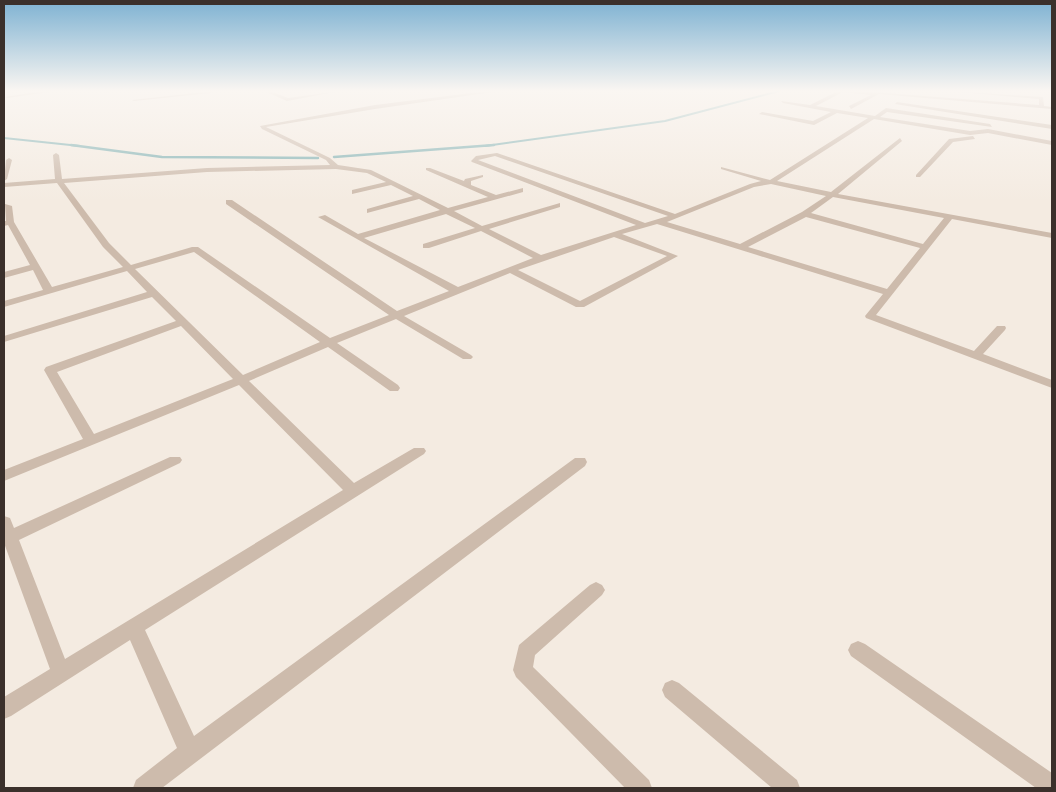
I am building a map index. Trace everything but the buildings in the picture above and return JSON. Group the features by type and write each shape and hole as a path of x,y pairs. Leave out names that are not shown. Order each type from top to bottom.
{"street":[{"path":"264,128 328,159 336,167"},
{"path":"4,476 241,380 329,342 510,270 615,234 644,225 666,221 752,184 771,182 857,128"},
{"path":"940,128 970,133 988,131 1052,143"},
{"path":"918,176 951,140 972,139 988,131 990,128"},
{"path":"1040,140 1051,128"},
{"path":"741,247 805,214 850,182 900,140"},
{"path":"644,225 474,162 478,157 496,154 666,221 741,247 888,292"},
{"path":"56,155 58,181 106,246 154,293 181,323 353,491"},
{"path":"4,179 9,160"},
{"path":"4,185 207,170 336,167 368,171 540,259"},
{"path":"724,168 771,182 832,195 1052,234"},
{"path":"428,169 495,197"},
{"path":"344,175 360,171"},
{"path":"468,186 467,180 482,176"},
{"path":"355,192 391,183"},
{"path":"357,237 520,190"},
{"path":"370,210 419,197"},
{"path":"229,202 396,315 467,357"},
{"path":"426,246 556,205"},
{"path":"8,206 7,223 49,291"},
{"path":"805,214 925,247"},
{"path":"950,216 870,316 1052,384"},
{"path":"322,217 457,291"},
{"path":"510,270 580,304 674,256 615,234"},
{"path":"4,304 194,249 394,388"},
{"path":"4,275 35,267"},
{"path":"4,339 154,293"},
{"path":"91,441 50,370 181,323"},
{"path":"976,356 1001,328"},
{"path":"4,709 419,451"},
{"path":"61,673 7,530 175,460"},
{"path":"144,788 580,462"},
{"path":"596,590 526,651 522,670 641,788"},
{"path":"134,628 190,752"},
{"path":"858,650 1052,786"},
{"path":"672,690 789,788"}],"waterway":[{"path":"490,145 615,128"},
{"path":"4,138 73,145"},
{"path":"73,145 80,146"},
{"path":"73,145 162,157 318,158"},
{"path":"334,157 490,145"},
{"path":"485,146 490,145"}]}
